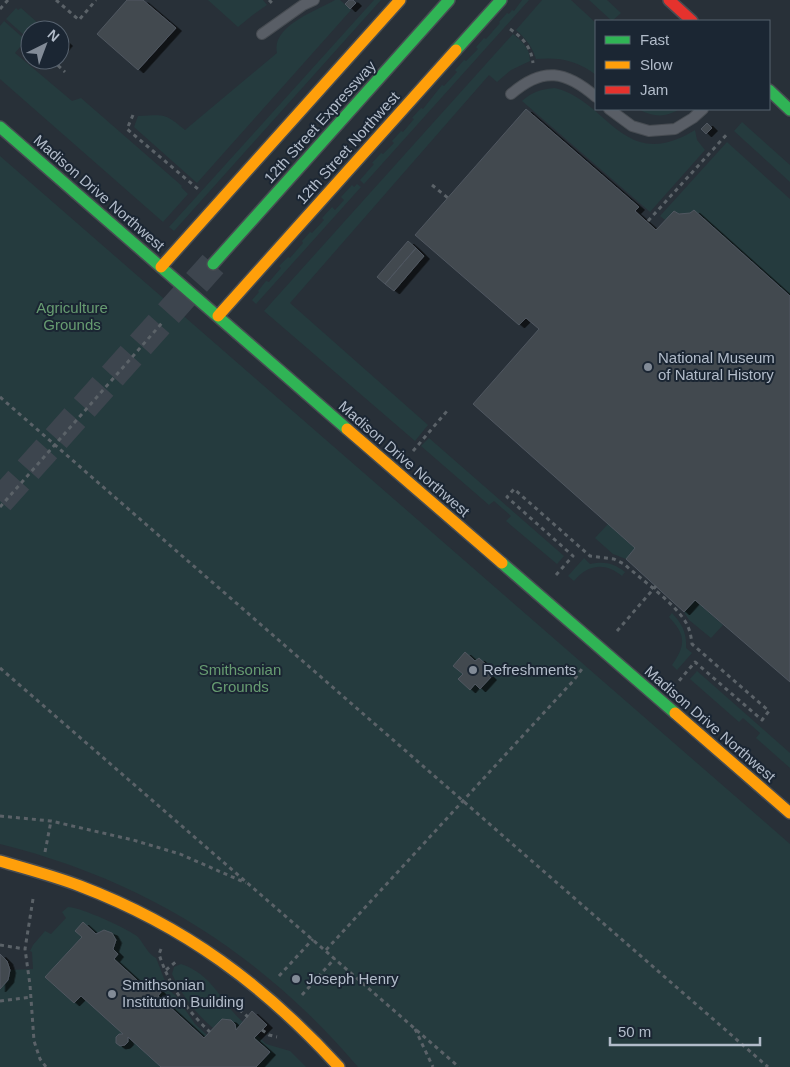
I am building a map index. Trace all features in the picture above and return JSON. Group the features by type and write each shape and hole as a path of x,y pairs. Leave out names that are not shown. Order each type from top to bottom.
{"main road":[{"path":"161,267 400,0"},
{"name":"12th Street Expressway","path":"213,264 449,0"},
{"name":"12th Street Northwest","path":"218,316 501,0"},
{"path":"669,0 691,20"},
{"path":"770,91 790,110"},
{"name":"Madison Drive Northwest","path":"0,127 790,813"},
{"path":"0,861 90,890 148,916 184,936 214,955 274,1002 301,1025 338,1067"}],"lane":[{"path":"262,34 303,5 314,0"},
{"path":"511,94 530,79 545,75 562,75 580,84 595,96"},
{"path":"610,110 632,126 649,131 675,130 703,110"}],"path":[{"path":"0,9 8,0"},
{"path":"56,0 79,20 96,0"},
{"path":"269,0 273,4"},
{"path":"510,29 527,44 533,63"},
{"path":"132,115 127,129 198,189"},
{"path":"648,221 728,133"},
{"path":"432,185 448,198"},
{"path":"0,507 162,323"},
{"path":"0,397 768,1067"},
{"path":"413,451 447,410"},
{"path":"556,575 573,556 507,497 514,489 590,556 614,559 624,564 655,588 679,612 691,634 692,644 769,711 762,720 695,662 678,682"},
{"path":"618,630 655,588"},
{"path":"326,950 574,680 585,665"},
{"path":"0,668 460,1067"},
{"path":"0,816 51,820 133,840 180,854 251,886"},
{"path":"43,856 51,820"},
{"path":"33,899 25,949 34,1041 40,1059 46,1067"},
{"path":"280,976 314,939"},
{"path":"164,943 159,954 177,993 198,1021 210,1032"},
{"path":"0,945 25,949"},
{"path":"166,970 180,958"},
{"path":"302,996 335,958"},
{"path":"0,1001 31,997"},
{"path":"414,1027 433,1067"}],"green space":[{"path":"208,0 263,0 267,5 238,27"},
{"path":"335,0 340,0 351,10 197,183 134,127 138,116 159,115 168,117 185,130 277,53 277,43 288,27 307,14"},
{"path":"374,0 381,0 174,231 169,227"},
{"path":"522,0 529,0 364,184 360,180 374,164 372,163 394,143 392,141 401,131 403,132 414,119 412,118 421,108 423,109 442,85 444,86 457,72 455,70 464,60 466,61 478,49 476,47 484,38 486,39 507,13 509,14 512,10 514,11"},
{"path":"542,0 571,0 595,22 595,74 582,66 568,61 536,59 533,50 516,30"},
{"path":"589,0 607,0 621,13 611,20"},
{"path":"16,8 18,10 21,8 34,20 20,20 20,31 6,19"},
{"path":"4,21 20,35 20,47 15,53 20,57 20,70 35,70 72,101 81,98 182,186 188,194 163,222 0,79 0,26"},
{"path":"513,34 527,49 530,61 511,70 497,82 489,75 290,303 428,425 415,441 264,311"},
{"path":"555,88 574,95 618,130 633,139 650,144 671,141 695,130 697,140 705,150 650,212 522,101 529,95 545,89"},
{"path":"640,110 678,110 664,115 649,114"},
{"path":"742,122 790,165 790,182 734,131"},
{"path":"727,142 790,199 790,296 694,210 684,214 674,211 665,220 660,216"},
{"name":"Smithsonian Grounds","path":"0,156 790,844 790,1067 358,1067 321,1026 282,990 241,956 197,927 152,901 104,878 53,859 0,844"},
{"path":"357,184 361,187 256,304 252,300 266,281 269,282 281,268 279,266 288,257 290,258 310,232 312,233 324,220 322,218 332,207 335,210 344,200 341,197 352,185 354,187"},
{"path":"429,438 564,556 557,564 506,521 511,516 494,501 489,505 421,446"},
{"path":"608,524 635,548 626,559 613,554 595,538"},
{"path":"584,558 590,564 609,564 625,572 622,576 609,568 591,568 579,575 574,581 568,576"},
{"path":"695,600 723,625 711,638 689,620 684,612"},
{"path":"672,613 683,629 686,638 686,648 692,653 677,670 672,665 680,652 682,640 679,629 669,617"},
{"path":"697,671 790,753 790,768 756,738 760,733 743,718 739,722 690,679"},
{"path":"68,907 104,919 138,937 148,951 156,958 169,988 195,1024 207,1035 204,1038 158,996 161,992 155,986 150,992 114,959 118,954 113,949 116,940 112,933 104,930 96,934 83,922 75,931 82,937 45,977 74,1003 81,996 123,1034 119,1034 120,1046 128,1042 128,1037 161,1067 0,1067 0,989 8,980 10,970 33,969 32,952 30,951 33,945 45,931 51,934 66,918 62,912"},
{"path":"181,964 192,969 209,982 243,1022 236,1030 231,1020 222,1019 213,1028 195,1010 172,974 174,967"},
{"path":"257,1035 266,1044 290,1051 306,1067 256,1067 269,1052 254,1038"}],"building":[{"path":"127,0 143,0 176,28 138,70 97,34"},
{"path":"349,0 353,0 356,3 350,9 345,4"},
{"name":"National Museum of Natural History","path":"526,109 639,207 635,211 656,230 674,211 679,214 690,213 694,210 790,296 790,682 695,600 684,612 626,559 635,548 473,404 539,329 526,318 519,325 415,235"},
{"path":"707,123 712,128 706,134 701,129"},
{"path":"408,241 416,248 385,284 377,277"},
{"path":"416,248 424,256 394,291 385,284"},
{"name":"Refreshments","path":"465,652 475,661 479,658 490,668 486,672 491,677 480,689 475,684 470,690 458,679 463,674 453,666"},
{"name":"Smithsonian Institution Building","path":"83,922 96,934 104,930 112,933 116,940 113,949 118,954 114,959 150,992 155,986 161,992 158,996 204,1038 222,1019 231,1020 235,1024 236,1030 252,1011 267,1025 254,1038 270,1052 256,1067 161,1067 128,1037 128,1042 120,1046 116,1043 116,1037 119,1034 123,1034 81,996 74,1003 45,977 82,937 75,931"},
{"path":"0,954 7,961 10,970 8,980 0,989"}],"tunnel":[{"path":"0,501 213,264"}],"traffic: fast":[{"path":"213,264 449,0"},
{"path":"456,50 501,0"},
{"path":"770,91 790,110"},
{"path":"0,127 347,429"},
{"path":"502,563 675,713"}],"traffic: slow":[{"path":"161,267 400,0"},
{"path":"218,316 456,50"},
{"path":"347,429 502,563"},
{"path":"675,713 790,813"},
{"path":"0,861 80,886 118,902 188,939 252,984 311,1037 339,1067"}],"traffic: jam":[{"path":"669,0 691,20"}],"place":[{"name":"National Museum of Natural History","path":"648,367"},
{"name":"Refreshments","path":"473,670"},
{"name":"Joseph Henry","path":"296,979"},
{"name":"Smithsonian Institution Building","path":"112,994"}],"park label":[{"name":"Agriculture Grounds","path":"72,316"}]}
